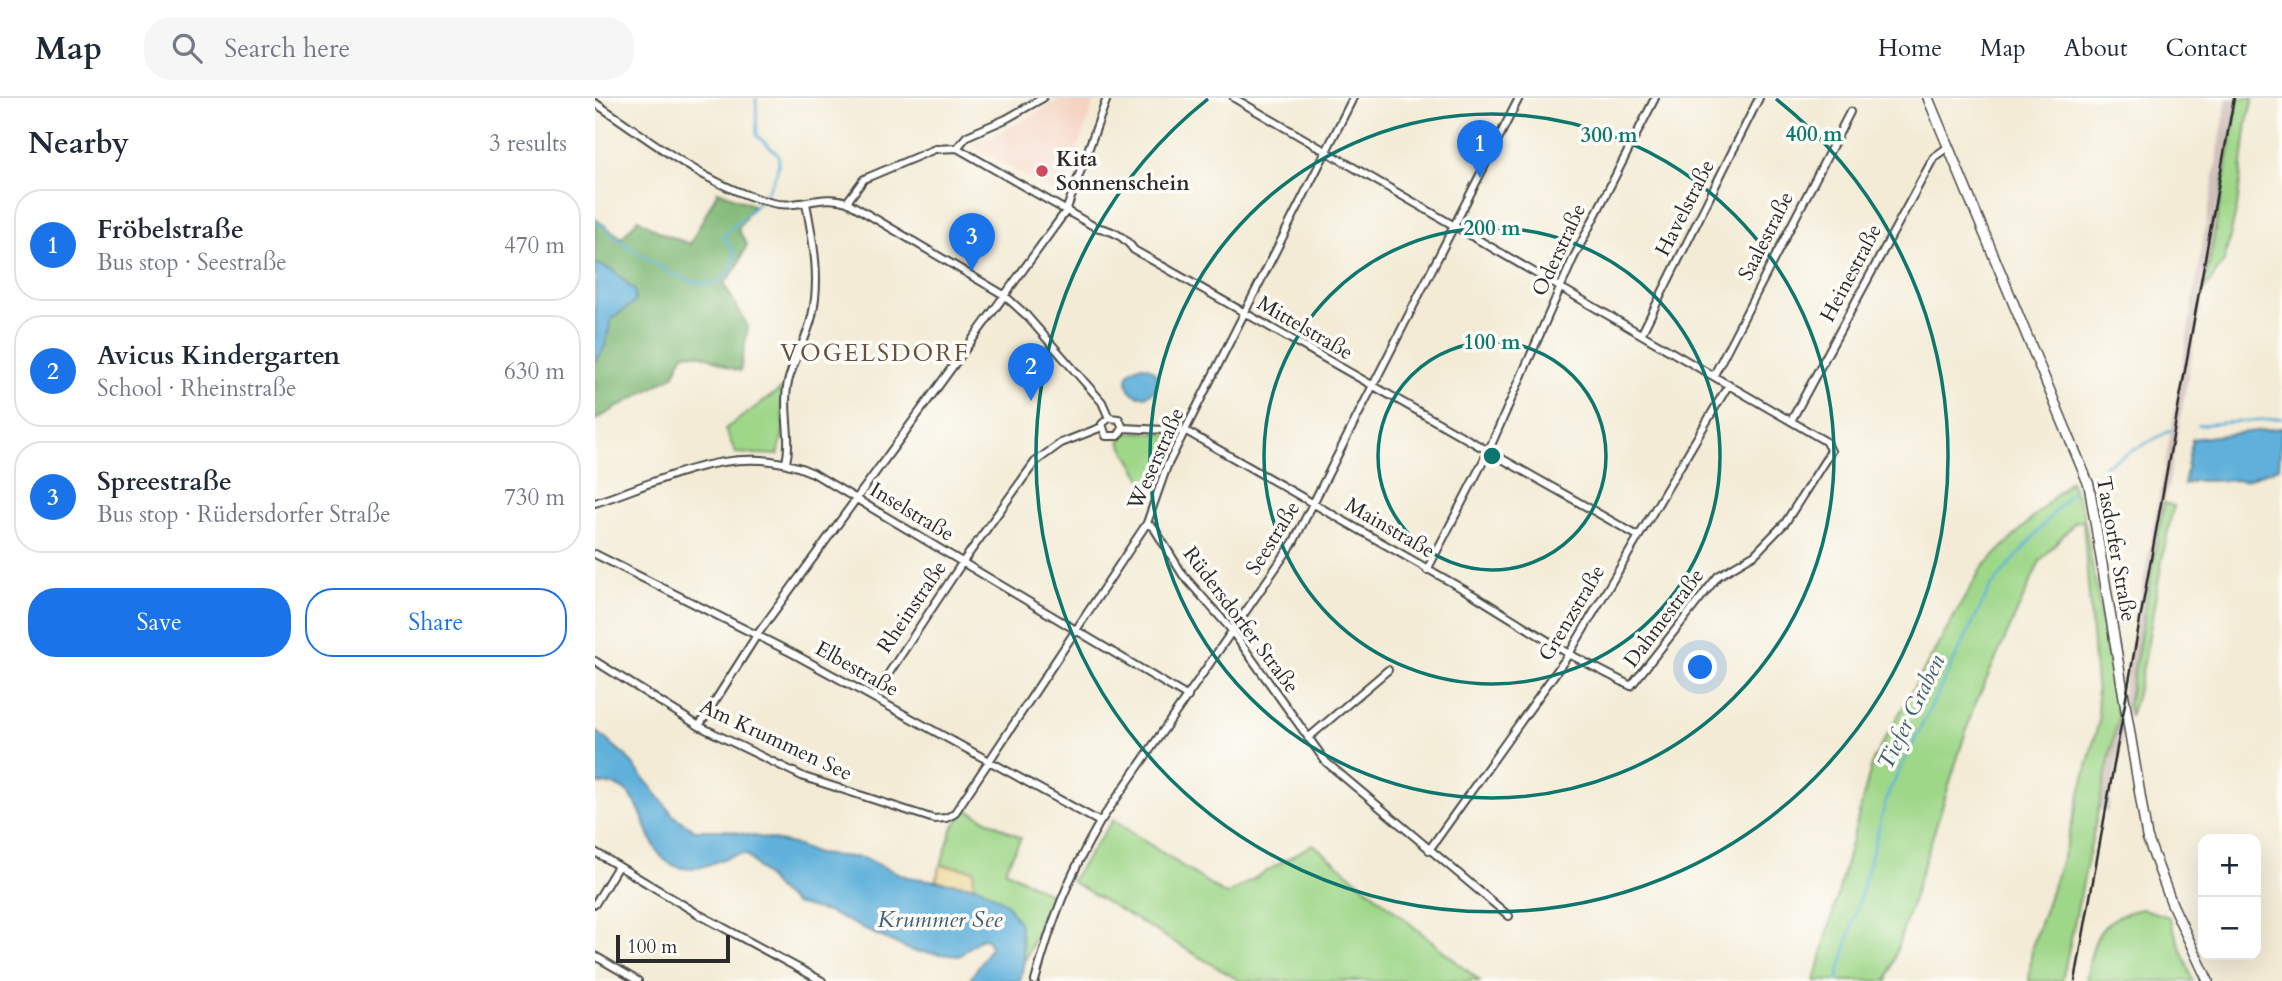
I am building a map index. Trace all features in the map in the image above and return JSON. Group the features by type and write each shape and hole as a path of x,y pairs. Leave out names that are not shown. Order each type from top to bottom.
{"main road":[{"name":"Tasdorfer Straße","path":"1928,98 2089,485 2147,837 2172,904 2208,981"}],"street":[{"path":"847,202 863,179 935,149 957,148 967,136 1006,119 1043,98"},
{"path":"699,726 757,635 1066,211 1107,98"},
{"path":"1234,98 1453,228 1642,333 1791,421"},
{"name":"Weserstraße","path":"954,814 1147,523 1154,495 1353,98"},
{"name":"Seestraße","path":"1035,981 1051,921 1080,855 1100,822 1283,560 1315,504 1519,98"},
{"name":"Oderstraße","path":"1427,570 1488,452 1596,211 1655,98"},
{"name":"Havelstraße","path":"1642,333 1759,98"},
{"path":"596,101 694,167 754,197 787,205 827,197 847,202 1004,295 1026,315 1102,402 1109,418"},
{"name":"Saalestraße","path":"1714,375 1850,112"},
{"name":"Heinestraße","path":"1791,421 1934,157 1948,147"},
{"name":"Mittelstraße","path":"957,148 1095,227 1108,229 1127,240 1134,250 1638,536"},
{"path":"786,463 790,438 787,388 812,317 815,296 817,265 806,203"},
{"name":"Grenzstraße","path":"1429,850 1569,654 1729,384"},
{"path":"1109,418 1119,419 1123,428 1118,436 1112,438 1106,436 1102,428 1109,418"},
{"name":"Dahmestraße","path":"1631,687 1718,576 1755,554 1785,523 1829,455 1831,446 1791,421"},
{"name":"Rheinstraße","path":"873,697 962,563 1035,462 1061,443 1102,428"},
{"name":"Mainstraße","path":"1123,428 1186,431 1569,654 1631,687"},
{"name":"Inselstraße","path":"595,503 707,464 744,459 786,463 813,473 1188,697"},
{"name":"Rüdersdorfer Straße","path":"1147,523 1154,528 1201,599 1233,633 1326,762 1509,916"},
{"name":"Elbestraße","path":"595,554 703,611 757,635 1100,822"},
{"name":"Am Krummen See","path":"595,661 699,726 821,784 934,819 954,814"},
{"path":"1308,738 1388,670"},
{"path":"595,852 700,915 822,981"},
{"path":"595,904 618,866"},
{"path":"595,956 638,981"}],"shaded area":[{"name":"Kita Sonnenschein","path":"1062,98 1095,100 1060,196 971,145 993,137"},
{"path":"2227,98 2239,98 2108,813 2097,806 2118,717 2172,427"}],"green space":[{"path":"2239,98 2253,98 2247,122 2237,207 2224,261 2204,291"},
{"path":"718,191 753,205 738,230 747,244 737,267 724,284 748,327 740,371 702,355 684,353 673,376 595,420 595,364 611,319 635,302 635,292 612,270 595,263 595,219 622,238 638,219 663,234 690,244"},
{"path":"781,389 784,429 778,455 736,453 725,429"},
{"path":"1126,433 1178,435 1149,491 1120,442"},
{"path":"2070,481 2083,511 2118,717 2062,981 2029,981 2032,947 2065,850 2099,721 2083,521 2075,522 2040,561 1973,709 1887,981 1815,981 1873,760 1981,569"},
{"path":"2164,503 2174,506 2143,665 2130,717 2128,705"},
{"path":"966,809 1021,838 1005,870 1053,896 1024,962 1022,937 980,887 973,886 973,870 941,865 952,829"},
{"path":"1113,820 1226,895 1313,844 1480,981 1240,981 1071,881"},
{"path":"2143,909 2169,917 2193,981 2086,981 2095,942 2107,924"}],"sand":[{"path":"941,865 974,870 973,886 935,882"}],"water":[{"path":"595,263 612,270 635,291 635,302 611,319 605,346 595,364"},
{"path":"1142,366 1153,370 1157,381 1153,392 1142,396 1131,392 1127,381 1131,370"},
{"path":"2282,428 2279,467 2246,480 2193,481 2184,485 2192,439"},
{"name":"Krummer See","path":"595,730 626,756 674,816 695,830 725,830 793,844 817,854 863,858 907,877 980,887 1006,903 1020,924 1024,962 1020,981 969,981 991,947 987,939 981,938 959,956 912,951 830,913 795,904 779,891 746,854 730,856 692,869 670,863 660,855 628,793 615,785 595,784"}],"waterway":[{"path":"595,221 649,260 694,282 713,283 728,274 735,252 723,237 751,211 769,189 778,166 778,154 757,136 756,98"},
{"name":"Tiefer Graben","path":"2198,425 2282,418"},
{"name":"Tiefer Graben","path":"2104,466 2171,430"},
{"name":"Tiefer Graben","path":"1837,981 1888,794 1990,588 2075,488"}],"railway":[{"path":"2075,981 2234,98"}],"place":[{"name":"Kita Sonnenschein","path":"1042,171"},
{"name":"Fröbelstraße","path":"1480,178"},
{"name":"Spreestraße","path":"972,271"},
{"name":"Avicus Kindergarten","path":"1031,401"}],"district":[{"name":"VOGELSDORF","path":"875,353"}]}
